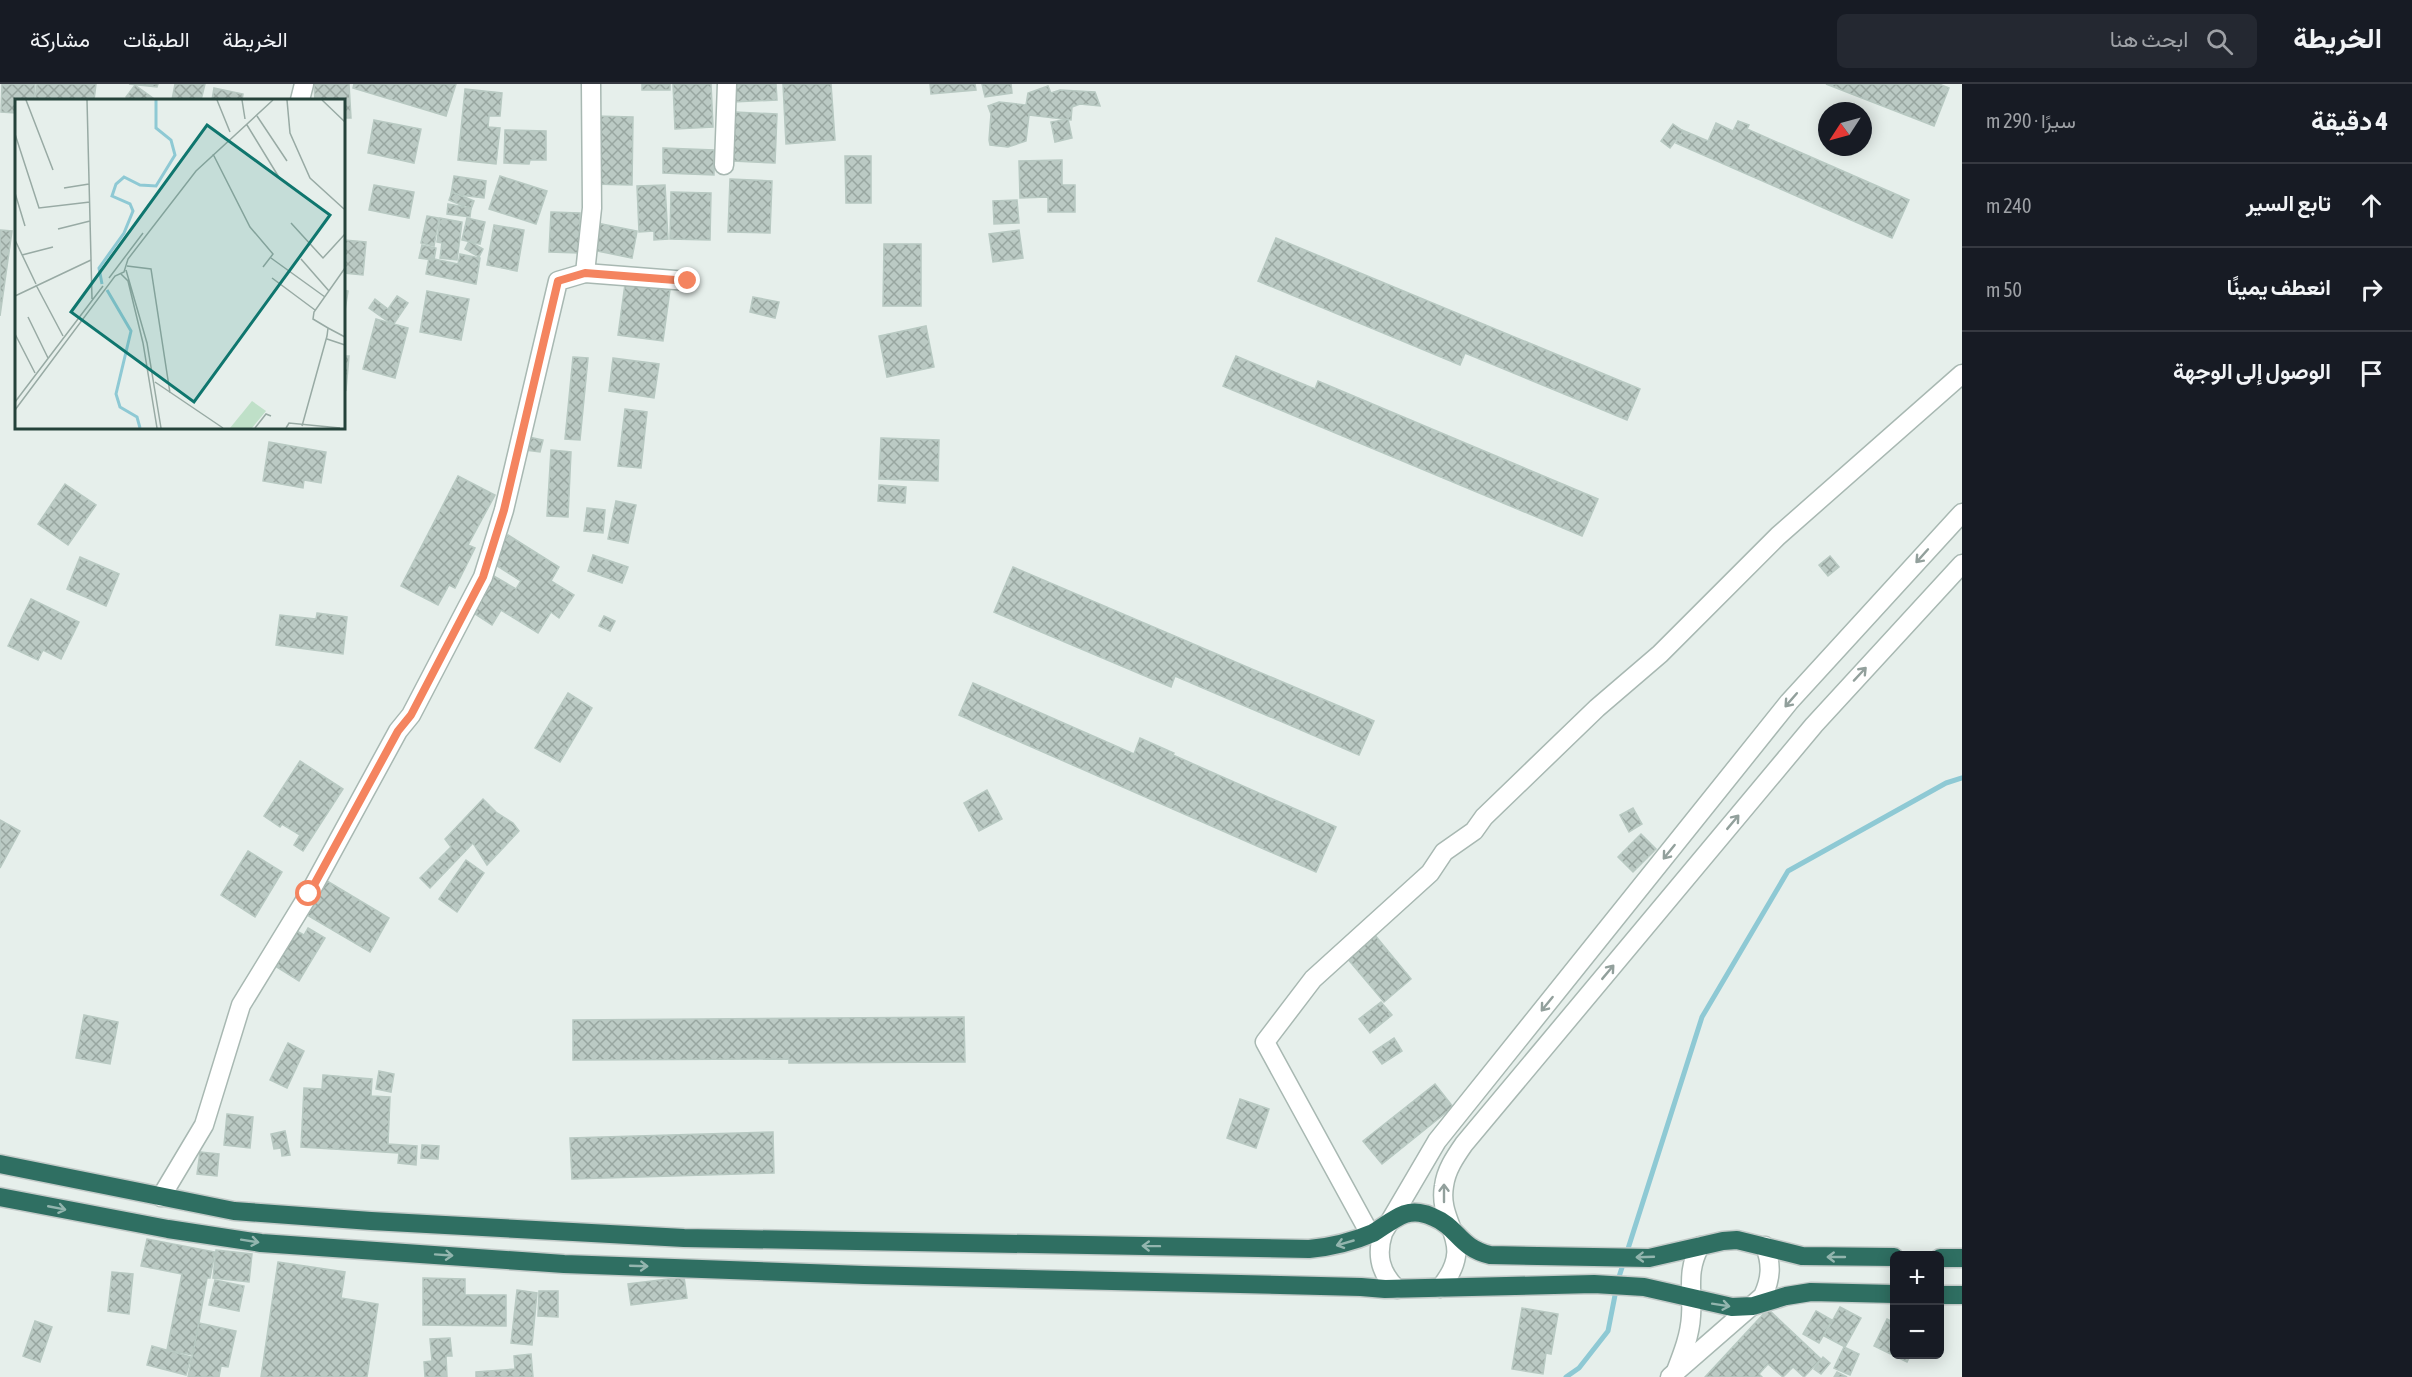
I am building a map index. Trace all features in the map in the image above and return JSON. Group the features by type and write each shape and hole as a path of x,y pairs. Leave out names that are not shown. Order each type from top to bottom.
{"highway":[{"path":"0,1164 234,1211 394,1223 684,1238 1309,1249 1330,1247 1370,1234 1404,1214 1416,1212 1434,1217 1454,1231 1463,1243 1476,1252 1490,1255 1649,1258 1737,1239 1810,1256 1890,1257"},
{"path":"0,1197 168,1229 261,1243 564,1263 864,1275 1397,1289 1594,1284 1644,1287 1720,1306 1754,1306 1786,1296 1811,1292 1890,1294"},
{"path":"1944,1258 1962,1258"},
{"path":"1944,1295 1962,1295"}],"street":[{"path":"300,99 304,84"},
{"path":"585,273 592,208 591,84"},
{"path":"724,165 727,84"},
{"path":"161,1197 204,1125 241,1005 309,894 398,731 411,715 483,577 504,510 558,281 585,273 688,281"},
{"path":"1370,1234 1265,1042 1313,979 1430,873 1444,852 1474,831 1484,817 1597,708 1660,654 1778,537 1962,374"},
{"path":"1397,1289 1384,1274 1379,1253 1383,1233 1437,1141 1782,711 1962,513"},
{"path":"1440,1288 1448,1278 1454,1261 1456,1243 1445,1209 1444,1186 1451,1163 1464,1144 1814,724 1962,564"},
{"path":"1673,1375 1688,1336 1690,1272 1700,1246"},
{"path":"1673,1375 1754,1306 1762,1296 1771,1271 1765,1246"}],"building":[{"path":"2,84 35,84 34,99 15,99 15,113 1,112"},
{"path":"37,84 96,84 94,99 35,99"},
{"path":"129,84 158,84 157,87"},
{"path":"175,84 205,84 201,99 172,99"},
{"path":"314,84 349,84 351,118 345,118 345,99 315,99"},
{"path":"354,84 456,84 446,116 353,88"},
{"path":"642,84 670,84 670,90 642,90"},
{"path":"673,84 711,84 713,127 675,129"},
{"path":"732,84 776,84 777,100 733,102"},
{"path":"783,84 831,84 835,140 786,144"},
{"path":"930,84 975,84 976,90 931,94"},
{"path":"982,84 1011,84 1012,93 985,97"},
{"path":"1826,84 1939,84 1949,88 1934,126"},
{"path":"135,85 153,98 129,99 126,97"},
{"path":"1048,86 1051,93 1060,90 1095,92 1100,106 1080,104 1072,107 1071,120 1029,115 1026,141 1008,147 990,145 991,114 988,106 999,102 1026,105 1028,93"},
{"path":"214,88 243,94 242,99 212,99"},
{"path":"465,89 502,93 500,116 489,116 488,127 500,128 496,164 458,160"},
{"path":"735,112 777,114 775,163 733,161"},
{"path":"594,116 633,117 632,185 593,184"},
{"path":"1068,119 1072,138 1055,142 1051,122"},
{"path":"374,120 421,129 414,163 368,153"},
{"path":"1738,121 1749,125 1747,129 1909,200 1892,238 1676,143 1682,130 1708,141 1716,123 1733,131"},
{"path":"1673,124 1683,131 1670,148 1661,141"},
{"path":"505,130 546,131 546,160 530,160 529,164 504,163"},
{"path":"663,148 714,150 714,175 663,173"},
{"path":"845,156 871,156 871,203 846,203"},
{"path":"1062,160 1062,185 1075,185 1075,212 1048,212 1048,197 1020,198 1019,161"},
{"path":"454,176 486,181 484,198 451,194"},
{"path":"500,176 547,191 536,224 489,209"},
{"path":"730,179 772,181 770,233 728,232"},
{"path":"374,185 414,192 409,218 369,210"},
{"path":"665,185 668,239 654,240 654,231 639,232 637,186"},
{"path":"452,192 474,201 471,209 449,200"},
{"path":"671,192 711,193 710,240 670,239"},
{"path":"1017,200 1019,223 994,224 993,201"},
{"path":"448,204 471,208 470,217 447,214"},
{"path":"551,212 580,213 579,253 549,252"},
{"path":"427,216 439,218 434,246 421,243"},
{"path":"440,218 462,222 457,260 440,258 442,243 437,242"},
{"path":"467,218 485,222 480,244 462,240"},
{"path":"597,223 637,231 632,258 592,250"},
{"path":"494,225 524,230 517,271 487,265"},
{"path":"0,230 12,231 0,316"},
{"path":"1019,230 1023,258 993,262 989,234"},
{"path":"1276,238 1640,389 1627,420 1465,353 1460,365 1258,281"},
{"path":"345,240 366,242 363,275 345,273"},
{"path":"469,241 483,249 479,257 465,249"},
{"path":"884,244 921,244 921,306 883,306"},
{"path":"422,245 436,248 434,260 419,258"},
{"path":"460,254 480,258 476,284 426,274 429,258 458,264"},
{"path":"625,284 670,290 663,341 618,335"},
{"path":"345,290 348,291 345,310"},
{"path":"427,291 469,299 461,340 420,332"},
{"path":"397,296 408,303 393,325 369,308 375,299 388,309"},
{"path":"753,297 779,302 775,318 750,312"},
{"path":"376,319 408,328 395,378 363,369"},
{"path":"926,326 934,367 887,377 879,336"},
{"path":"345,356 349,356 346,390"},
{"path":"1236,356 1315,389 1318,381 1598,499 1582,536 1223,386"},
{"path":"573,357 588,358 580,440 565,439"},
{"path":"613,358 659,364 654,398 609,391"},
{"path":"625,409 647,412 641,468 618,466"},
{"path":"529,437 543,440 540,452 526,450"},
{"path":"881,438 939,440 938,481 879,479"},
{"path":"269,442 326,452 321,483 304,480 303,488 263,481"},
{"path":"551,450 571,452 568,517 547,516"},
{"path":"458,476 495,495 468,545 475,548 455,588 449,585 438,605 401,586"},
{"path":"65,484 96,505 68,545 38,524"},
{"path":"879,485 906,487 905,503 878,501"},
{"path":"616,501 636,505 628,543 608,539"},
{"path":"587,508 605,510 603,533 584,531"},
{"path":"508,535 559,567 551,581 574,595 559,618 551,612 538,633 501,610 492,625 472,612 494,576 516,589 521,581 491,562"},
{"path":"593,555 628,567 622,583 588,571"},
{"path":"1830,556 1839,567 1828,576 1819,565"},
{"path":"80,557 119,574 106,606 67,589"},
{"path":"1013,567 1374,721 1359,755 1175,676 1171,687 994,612"},
{"path":"31,599 79,622 61,659 43,650 38,660 8,646"},
{"path":"317,613 347,617 343,654 276,645 280,615 316,619"},
{"path":"604,616 615,621 610,631 599,626"},
{"path":"973,683 1134,754 1140,738 1174,753 1173,755 1336,827 1316,872 959,715"},
{"path":"568,693 592,708 560,762 535,748"},
{"path":"300,761 343,789 303,851 294,845 300,835 282,824 280,827 264,816"},
{"path":"987,790 1002,819 979,831 964,803"},
{"path":"483,799 497,813 513,823 519,831 487,865 473,843 430,888 420,878 451,847 445,839"},
{"path":"1633,808 1642,824 1629,832 1620,815"},
{"path":"0,820 20,831 0,868"},
{"path":"1641,834 1656,849 1633,872 1618,857"},
{"path":"248,851 282,872 255,917 221,895"},
{"path":"466,860 484,873 457,912 439,899"},
{"path":"327,881 389,918 370,952 307,915"},
{"path":"308,928 325,938 299,981 272,964 293,929 304,935"},
{"path":"1374,934 1411,979 1384,1002 1347,958"},
{"path":"1381,1002 1392,1015 1370,1033 1359,1019"},
{"path":"84,1015 118,1022 110,1064 76,1058"},
{"path":"964,1017 965,1062 789,1063 789,1059 573,1060 573,1020"},
{"path":"1394,1038 1402,1051 1382,1064 1373,1052"},
{"path":"288,1043 304,1051 287,1088 270,1080"},
{"path":"379,1071 394,1074 391,1092 376,1089"},
{"path":"323,1075 372,1079 371,1096 390,1097 388,1144 417,1146 416,1165 398,1163 399,1153 301,1147 304,1088 322,1089"},
{"path":"1435,1084 1453,1107 1382,1164 1363,1141"},
{"path":"1240,1099 1269,1109 1256,1148 1227,1138"},
{"path":"227,1114 253,1117 250,1148 224,1145"},
{"path":"285,1131 290,1155 282,1156 281,1148 274,1149 271,1134"},
{"path":"773,1132 774,1173 572,1179 570,1138"},
{"path":"422,1145 439,1146 438,1159 421,1158"},
{"path":"200,1152 219,1154 217,1176 197,1174"},
{"path":"147,1239 215,1252 210,1278 207,1278 193,1355 167,1350 182,1274 141,1266"},
{"path":"216,1250 252,1254 249,1282 213,1278"},
{"path":"278,1262 345,1272 341,1298 378,1304 367,1377 261,1377"},
{"path":"112,1272 133,1274 129,1314 108,1311"},
{"path":"684,1277 687,1298 631,1305 628,1284"},
{"path":"423,1278 465,1279 465,1295 506,1295 506,1326 423,1325"},
{"path":"215,1280 244,1286 239,1311 209,1305"},
{"path":"517,1290 537,1293 532,1345 511,1343"},
{"path":"539,1291 558,1291 558,1317 538,1316"},
{"path":"1840,1307 1861,1318 1845,1347 1824,1336"},
{"path":"1522,1308 1558,1314 1551,1354 1546,1353 1543,1374 1512,1369"},
{"path":"1768,1309 1821,1359 1804,1377 1793,1367 1783,1377 1768,1364 1759,1374 1762,1377 1705,1377"},
{"path":"1816,1311 1832,1320 1819,1343 1803,1334"},
{"path":"1887,1319 1890,1321 1890,1354 1874,1346"},
{"path":"35,1321 52,1327 40,1362 23,1356"},
{"path":"199,1323 236,1331 228,1367 221,1366 219,1377 188,1377"},
{"path":"450,1338 452,1356 446,1356 447,1377 425,1377 424,1362 432,1361 430,1339"},
{"path":"152,1346 191,1357 186,1375 147,1365"},
{"path":"1844,1347 1859,1354 1850,1375 1834,1368"},
{"path":"531,1354 533,1377 476,1377 476,1372 515,1369 514,1356"},
{"path":"1823,1357 1830,1363 1821,1374 1814,1369"},
{"path":"1837,1372 1847,1377 1834,1377"}],"waterway":[{"path":"1566,1377 1579,1368 1608,1331 1618,1280 1702,1017 1788,871 1946,783 1962,778"}],"route":[{"path":"309,894 398,731 411,715 483,577 504,510 558,281 585,273 688,281"}]}
